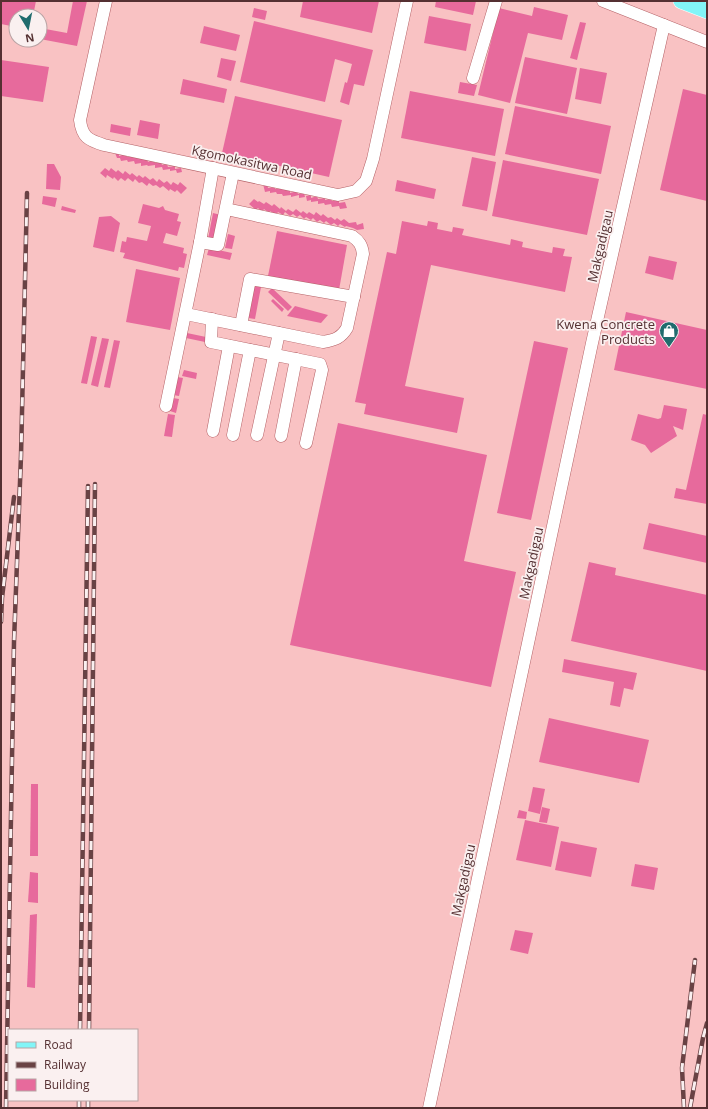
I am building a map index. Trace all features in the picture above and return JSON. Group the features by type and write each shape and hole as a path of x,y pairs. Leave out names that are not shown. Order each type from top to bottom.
{"main road":[{"path":"681,1 707,11"}],"street":[{"name":"Kgomokasitwa Road","path":"106,1 80,120 81,128 85,136 94,142 104,145 338,195 356,192 366,181 373,159 407,1"},
{"path":"473,78 496,1"},
{"path":"603,1 707,42"},
{"name":"Makgadigau","path":"429,1108 589,358 664,25"},
{"path":"166,406 186,314 213,168"},
{"path":"200,242 218,246 233,173"},
{"path":"186,314 323,342 337,339 343,335 347,328 363,254 358,240 352,236 226,209"},
{"path":"241,326 250,279 354,297"},
{"path":"212,319 211,342 320,364 322,370 306,443"},
{"path":"257,434 279,333"},
{"path":"213,431 229,346"},
{"path":"233,435 250,350"},
{"path":"281,436 296,359"}],"building":[{"path":"1,1 36,1 35,8 8,8 8,25 1,24"},
{"path":"73,1 87,1 77,46 48,41 48,29 67,33"},
{"path":"303,1 379,1 372,33 300,17"},
{"path":"436,1 476,1 473,15 435,7"},
{"path":"534,7 568,15 562,40 528,33 510,103 478,95 499,8 532,16"},
{"path":"254,8 267,11 265,20 252,17"},
{"path":"429,16 471,24 466,51 424,43"},
{"path":"254,21 373,50 364,86 354,84 349,105 340,102 345,82 347,83 352,64 335,59 325,102 240,82"},
{"path":"580,22 586,23 577,60 570,58"},
{"path":"204,26 240,35 236,51 200,43"},
{"path":"525,57 577,68 567,114 515,103"},
{"path":"221,58 236,61 231,81 217,77"},
{"path":"1,60 49,67 43,102 1,96"},
{"path":"580,68 607,73 601,104 575,99"},
{"path":"183,79 227,89 224,103 180,94"},
{"path":"460,82 477,85 474,96 458,93"},
{"path":"683,89 707,95 707,201 660,190"},
{"path":"410,91 504,109 495,156 401,138"},
{"path":"235,96 342,120 329,177 222,153"},
{"path":"515,106 611,126 601,174 505,154"},
{"path":"140,120 160,124 158,139 137,135"},
{"path":"111,124 131,128 130,136 110,132"},
{"path":"119,152 119,156 126,154 127,157 133,156 134,158 147,158 148,162 154,160 155,163 161,161 162,165 167,164 168,167 175,166 175,169 181,168 182,172 177,173 176,170 170,171 170,169 163,170 162,167 155,168 155,165 141,166 141,163 135,164 134,161 121,161 120,158 117,158 115,153"},
{"path":"472,157 496,162 487,211 462,206"},
{"path":"503,160 599,179 587,235 492,216"},
{"path":"47,164 54,164 61,177 60,190 46,189"},
{"path":"105,168 109,171 111,168 116,172 118,170 123,174 125,171 130,175 132,173 137,177 139,175 143,178 145,176 150,180 153,178 157,182 159,179 164,183 167,181 171,185 173,182 178,185 180,182 187,188 181,194 177,190 175,192 170,189 169,191 163,186 160,188 149,183 147,186 142,182 139,183 135,179 133,182 128,178 125,181 121,178 118,181 114,177 113,179 107,175 106,178 100,173"},
{"path":"397,180 436,189 434,199 395,191"},
{"path":"267,183 268,188 275,187 275,189 282,188 283,190 290,189 290,193 297,191 298,194 304,193 305,197 299,198 299,195 291,197 291,195 283,196 282,194 277,194 276,192 265,192 263,184"},
{"path":"311,195 311,198 317,196 318,199 325,198 325,200 331,199 332,201 339,200 339,203 345,202 347,208 340,209 339,206 332,207 331,204 325,205 324,203 318,204 318,201 307,201 306,196"},
{"path":"43,196 57,198 55,207 42,204"},
{"path":"254,199 264,204 266,202 272,206 274,204 280,209 281,207 286,211 288,209 293,212 296,209 301,213 303,211 307,214 309,212 314,215 316,212 321,216 323,214 328,218 331,217 335,220 337,218 341,221 344,219 349,223 356,222 357,225 363,223 364,229 357,230 340,224 338,226 334,223 331,225 326,221 324,223 320,220 317,222 313,218 311,220 306,217 304,219 300,215 297,217 293,214 290,216 285,212 283,215 278,212 276,215 270,211 269,213 264,209 262,212 258,208 256,210 249,204"},
{"path":"143,204 159,208 163,206 165,210 179,214 177,221 181,222 177,236 166,233 163,243 184,248 183,253 187,254 184,268 179,267 178,271 123,258 125,253 120,252 122,241 126,242 127,237 147,241 151,226 138,223"},
{"path":"62,206 76,210 75,213 61,210"},
{"path":"213,213 221,215 216,240 208,239"},
{"path":"111,216 120,223 114,252 93,247 99,217"},
{"path":"402,221 427,226 428,221 438,223 437,229 452,232 453,227 464,229 462,235 510,245 511,239 523,242 522,247 552,253 553,247 565,249 563,256 572,257 565,292 431,265 405,386 464,398 457,433 364,414 366,404 355,402 387,252 396,254"},
{"path":"277,231 347,245 339,290 268,276"},
{"path":"228,234 235,236 232,249 225,248"},
{"path":"209,248 232,253 230,260 207,255"},
{"path":"649,256 677,262 673,280 645,273"},
{"path":"136,269 180,278 170,330 126,322"},
{"path":"254,286 261,287 255,319 248,318"},
{"path":"272,288 292,307 288,311 268,292"},
{"path":"273,299 284,309 282,312 271,301"},
{"path":"295,306 328,315 321,323 287,316"},
{"path":"626,312 707,330 707,389 614,370"},
{"path":"187,333 206,337 205,342 186,338"},
{"path":"91,336 97,337 87,384 81,383"},
{"path":"102,338 109,339 98,387 91,385"},
{"path":"114,340 120,341 110,388 104,387"},
{"path":"534,341 568,348 531,520 497,513"},
{"path":"184,370 197,373 196,379 182,376"},
{"path":"177,377 183,378 179,396 173,395"},
{"path":"173,398 179,399 176,413 170,411"},
{"path":"664,405 687,409 683,430 673,426 677,436 651,453 645,445 631,440 638,414 658,419 661,418"},
{"path":"168,414 175,415 172,437 164,436"},
{"path":"703,414 707,415 707,504 674,498 676,488 686,490"},
{"path":"338,423 487,455 464,561 516,572 491,687 290,645"},
{"path":"649,523 707,536 707,563 643,549"},
{"path":"589,562 616,568 615,575 707,595 707,671 571,641"},
{"path":"564,659 637,673 633,690 624,688 620,707 610,705 614,682 562,672"},
{"path":"549,718 649,740 639,783 539,762"},
{"path":"31,784 38,784 38,856 30,856"},
{"path":"533,787 545,789 540,814 528,811"},
{"path":"542,807 550,809 547,823 539,822"},
{"path":"519,810 527,812 526,819 517,818"},
{"path":"525,820 559,827 551,867 516,860"},
{"path":"561,841 597,848 591,877 555,870"},
{"path":"635,864 658,868 654,890 631,886"},
{"path":"30,872 38,873 38,903 28,902"},
{"path":"37,914 35,988 27,987 30,915"},
{"path":"515,930 533,933 528,954 510,950"}],"railway":[{"path":"6,1108 14,642 21,456 27,193"},
{"path":"89,1029 95,484"},
{"path":"80,1029 88,486"},
{"path":"1,622 2,598 14,497"},
{"path":"684,1108 682,1068 695,960"},
{"path":"690,1108 707,1023"},
{"path":"79,1101 79,1108"},
{"path":"88,1101 88,1108"}],"place":[{"name":"Kwena Concrete Products","path":"669,348"}]}
